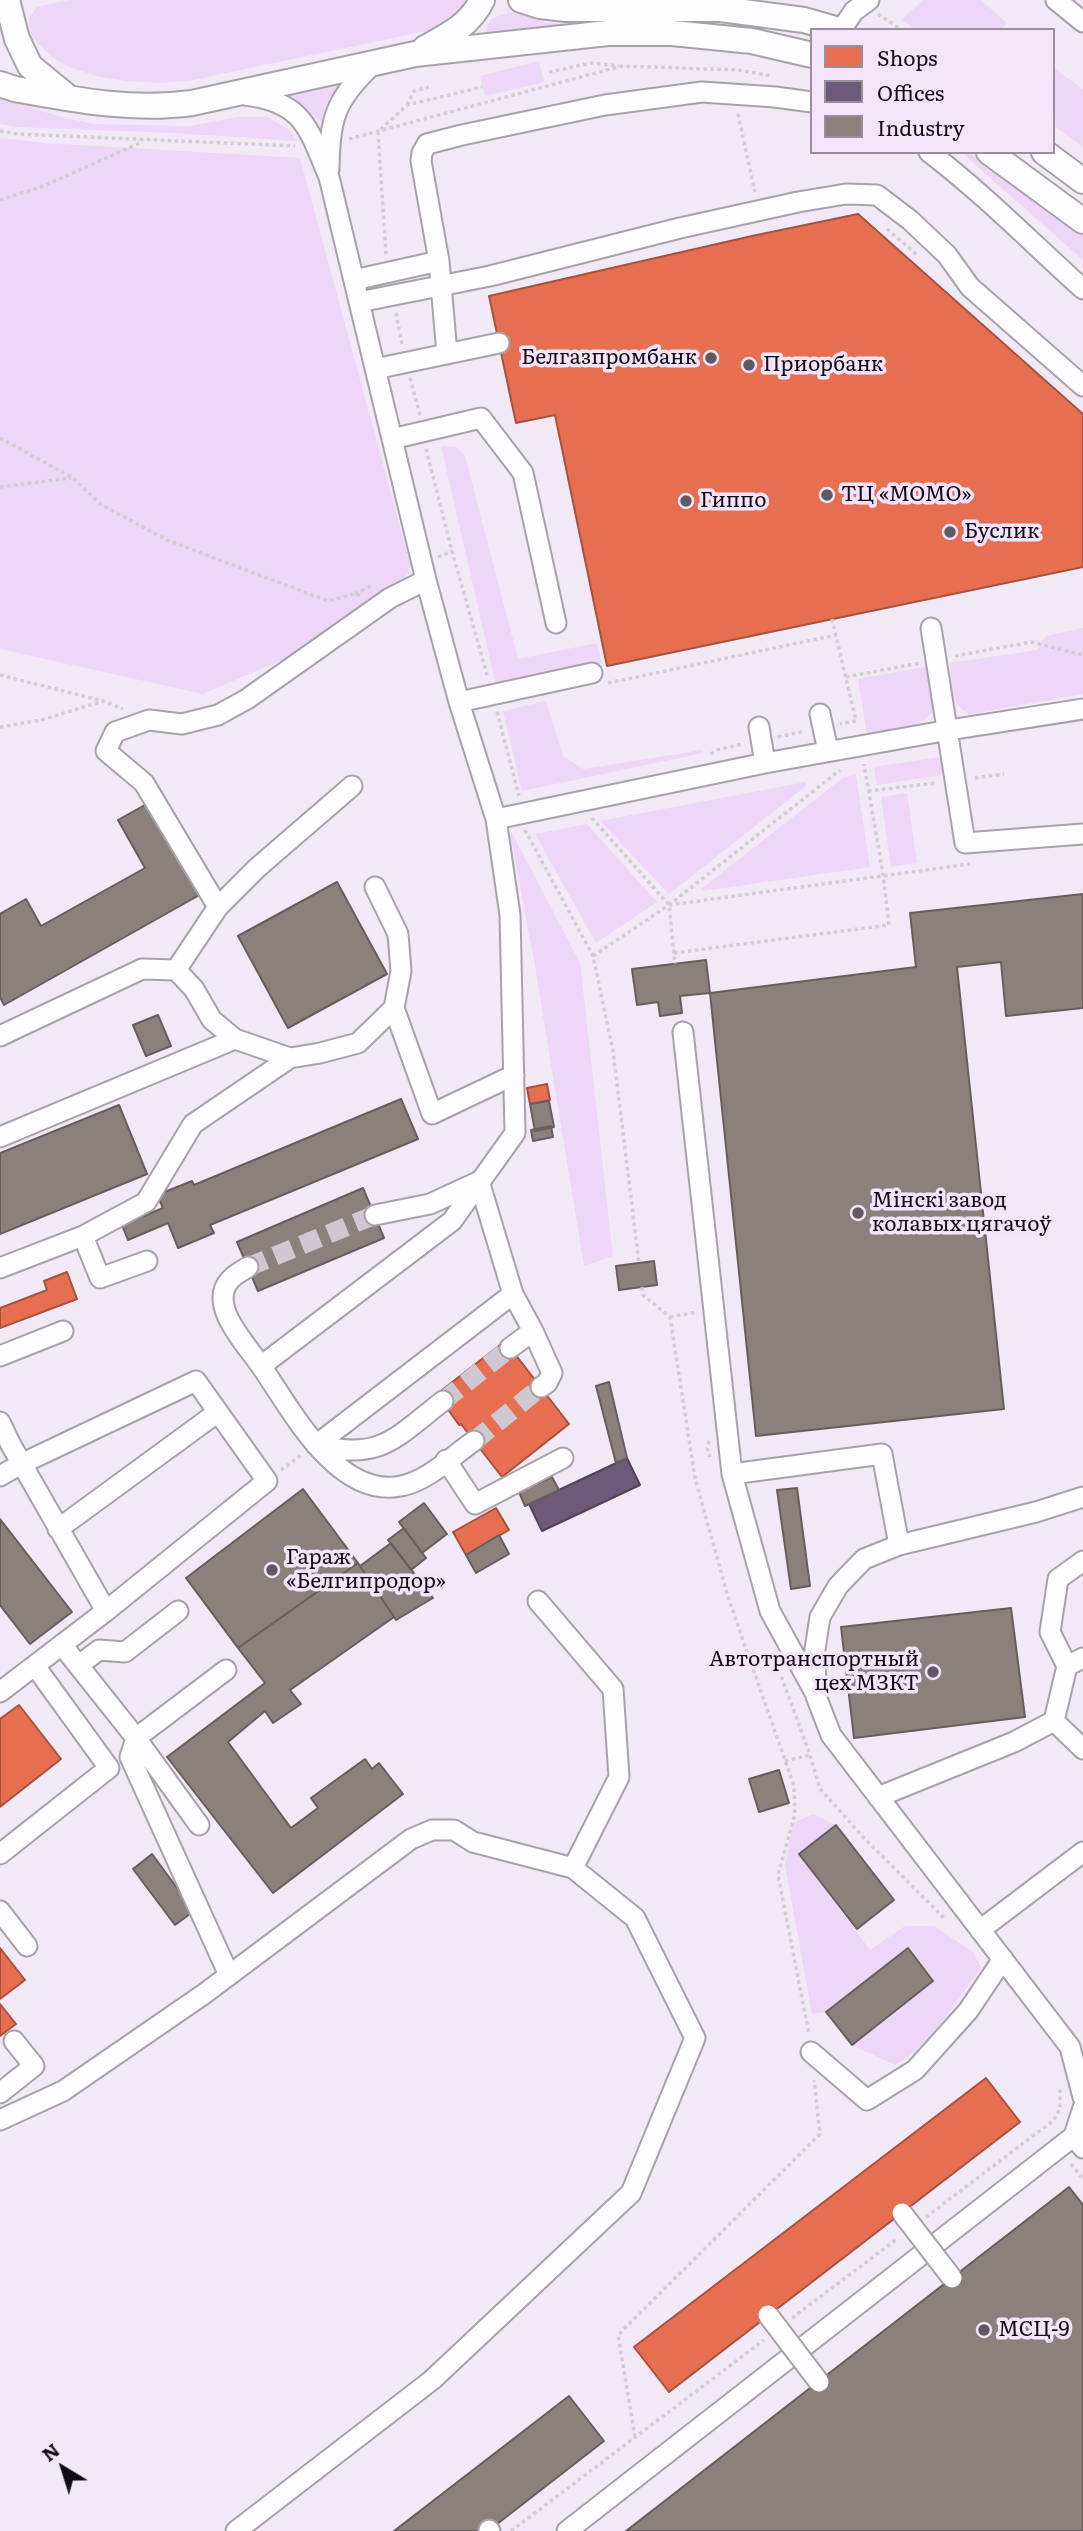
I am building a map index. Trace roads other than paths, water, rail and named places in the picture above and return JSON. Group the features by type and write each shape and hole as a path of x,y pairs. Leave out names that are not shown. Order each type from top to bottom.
{"main road":[{"path":"7,0 17,39 30,66 69,99"},
{"path":"415,54 461,28 476,13 482,0"},
{"path":"520,0 566,9 721,9 804,20 833,28"},
{"path":"0,84 115,106 159,107 192,103 415,54 608,33 672,33 752,41 810,55"},
{"path":"992,154 1083,221"},
{"path":"1047,154 1083,181"}],"street":[{"path":"721,9 750,0"},
{"path":"842,28 854,12 869,0"},
{"path":"1056,0 1083,22"},
{"path":"329,177 330,141 339,103 351,85 373,64"},
{"path":"447,354 439,261 421,161 422,153 428,144 605,105 702,92 810,102"},
{"path":"230,93 270,98 287,106 300,117 329,177 426,580 459,702 496,820 510,915 513,990 515,1133 452,1222 261,1366"},
{"path":"931,154 991,203 1083,289"},
{"path":"359,302 442,286 759,210 846,194 877,195 947,255 970,287 1083,386"},
{"path":"354,280 439,261"},
{"path":"375,369 499,343"},
{"path":"392,439 481,418 523,474 556,624"},
{"path":"218,906 144,783 106,751 116,732 149,720 182,724 218,715 247,699 390,598 426,580"},
{"path":"931,628 965,843 1083,834"},
{"path":"459,702 493,694 597,679"},
{"path":"496,820 828,751 1083,709"},
{"path":"820,715 828,751"},
{"path":"759,727 765,763"},
{"path":"176,970 218,906 257,868 352,786"},
{"path":"375,887 398,934 401,971 394,1008 432,1114 514,1083"},
{"path":"0,1036 142,969 176,970 194,989 212,1020 235,1039 290,1058"},
{"path":"0,1268 83,1236 146,1202 193,1124 290,1058 358,1043 394,1008"},
{"path":"683,1032 732,1474 770,1611 816,1696 831,1735 1070,2047 1083,2097"},
{"path":"0,1137 235,1039"},
{"path":"377,1221 430,1205 479,1181"},
{"path":"479,1181 513,1294 552,1373 547,1383 541,1387"},
{"path":"83,1236 100,1278 147,1261"},
{"path":"250,1273 221,1298 225,1314 316,1445 340,1470 381,1487 400,1486 421,1478 474,1441"},
{"path":"316,1445 513,1294"},
{"path":"0,1356 63,1331"},
{"path":"510,1348 533,1331"},
{"path":"0,1476 196,1381 267,1481 106,1611 0,1692"},
{"path":"316,1445 338,1450 376,1449 395,1438 443,1401"},
{"path":"58,1528 218,1412"},
{"path":"0,1422 106,1611"},
{"path":"732,1474 882,1454 899,1545"},
{"path":"446,1460 475,1504 563,1458"},
{"path":"816,1696 815,1649 820,1617 838,1586 864,1559 899,1545 1036,1512 1083,1497"},
{"path":"878,1797 1014,1742 1055,1721 1075,1662 1050,1632 1058,1579 1083,1561"},
{"path":"538,1601 613,1689 619,1777 573,1868"},
{"path":"79,1665 99,1650 125,1652 178,1611"},
{"path":"62,1645 136,1738 199,1825"},
{"path":"0,1854 109,1768 35,1666"},
{"path":"226,1670 136,1738 130,1757 229,1975"},
{"path":"1055,1721 1083,1749"},
{"path":"0,2120 63,2091 229,1975 411,1839 432,1830 454,1830 473,1842 573,1868 635,1918 695,2038 631,2193 432,2380 236,2531"},
{"path":"980,1930 1083,1852"},
{"path":"0,1911 27,1946"},
{"path":"811,2052 867,2100 915,2070 968,2011 1003,1959"},
{"path":"0,2094 34,2066 15,2041"},
{"path":"567,2531 1078,2142 1083,2108"},
{"path":"902,2213 953,2278"},
{"path":"768,2315 818,2382"}],"tunnel":[{"path":"248,1267 375,1215"},
{"path":"443,1401 510,1348"},
{"path":"474,1441 541,1387"}],"place":[{"name":"Белгазпромбанк","path":"711,358"},
{"name":"Приорбанк","path":"749,365"},
{"name":"ТЦ «МОМО»","path":"827,495"},
{"name":"Гиппо","path":"686,501"},
{"name":"Буслик","path":"950,532"},
{"name":"Мінскі завод колавых цягачоў","path":"858,1213"},
{"name":"Гараж «Белгипродор»","path":"272,1570"},
{"name":"Автотранспортный цех МЗКТ","path":"933,1672"},
{"name":"МСЦ-9","path":"984,2330"}]}
